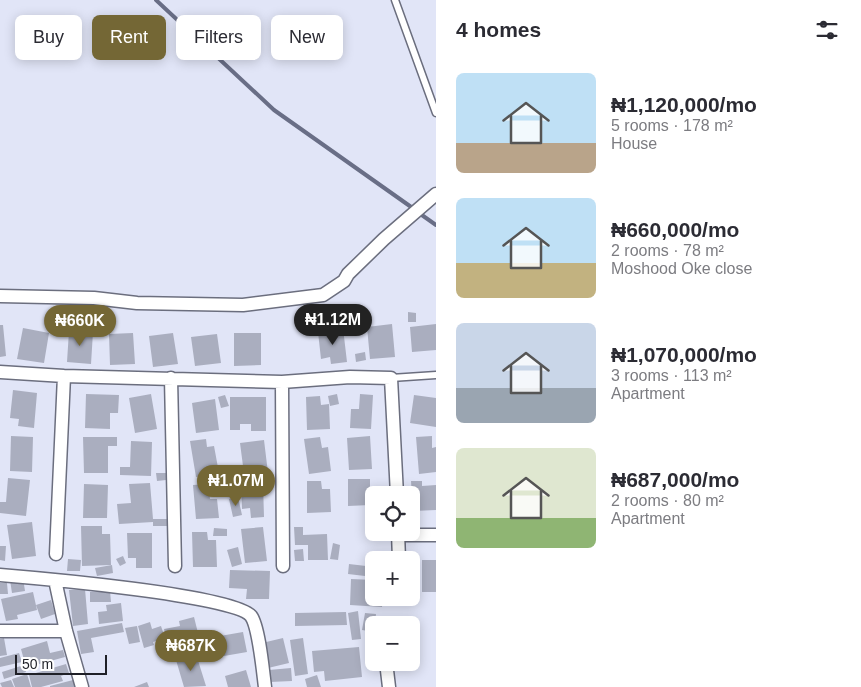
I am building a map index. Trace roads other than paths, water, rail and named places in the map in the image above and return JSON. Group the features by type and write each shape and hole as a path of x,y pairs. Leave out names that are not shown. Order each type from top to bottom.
{"street":[{"path":"0,296 94,298 137,303 243,305 323,294 344,281 348,274 377,246 436,194"},
{"path":"0,372 64,376 282,382 350,377 390,378 396,486"},
{"path":"56,554 64,376"},
{"path":"171,378 175,566"},
{"path":"282,382 284,566"},
{"path":"420,535 436,535"},
{"path":"0,575 137,589 197,599 244,611 251,617 255,627 265,687"},
{"path":"55,580 66,631 82,687"},
{"path":"0,632 66,631"},
{"path":"387,671 389,687"}],"lane":[{"path":"394,0 436,113"},
{"path":"390,378 436,375"}],"waterway":[{"path":"156,0 274,110 414,209"},
{"path":"419,213 436,225"}]}
